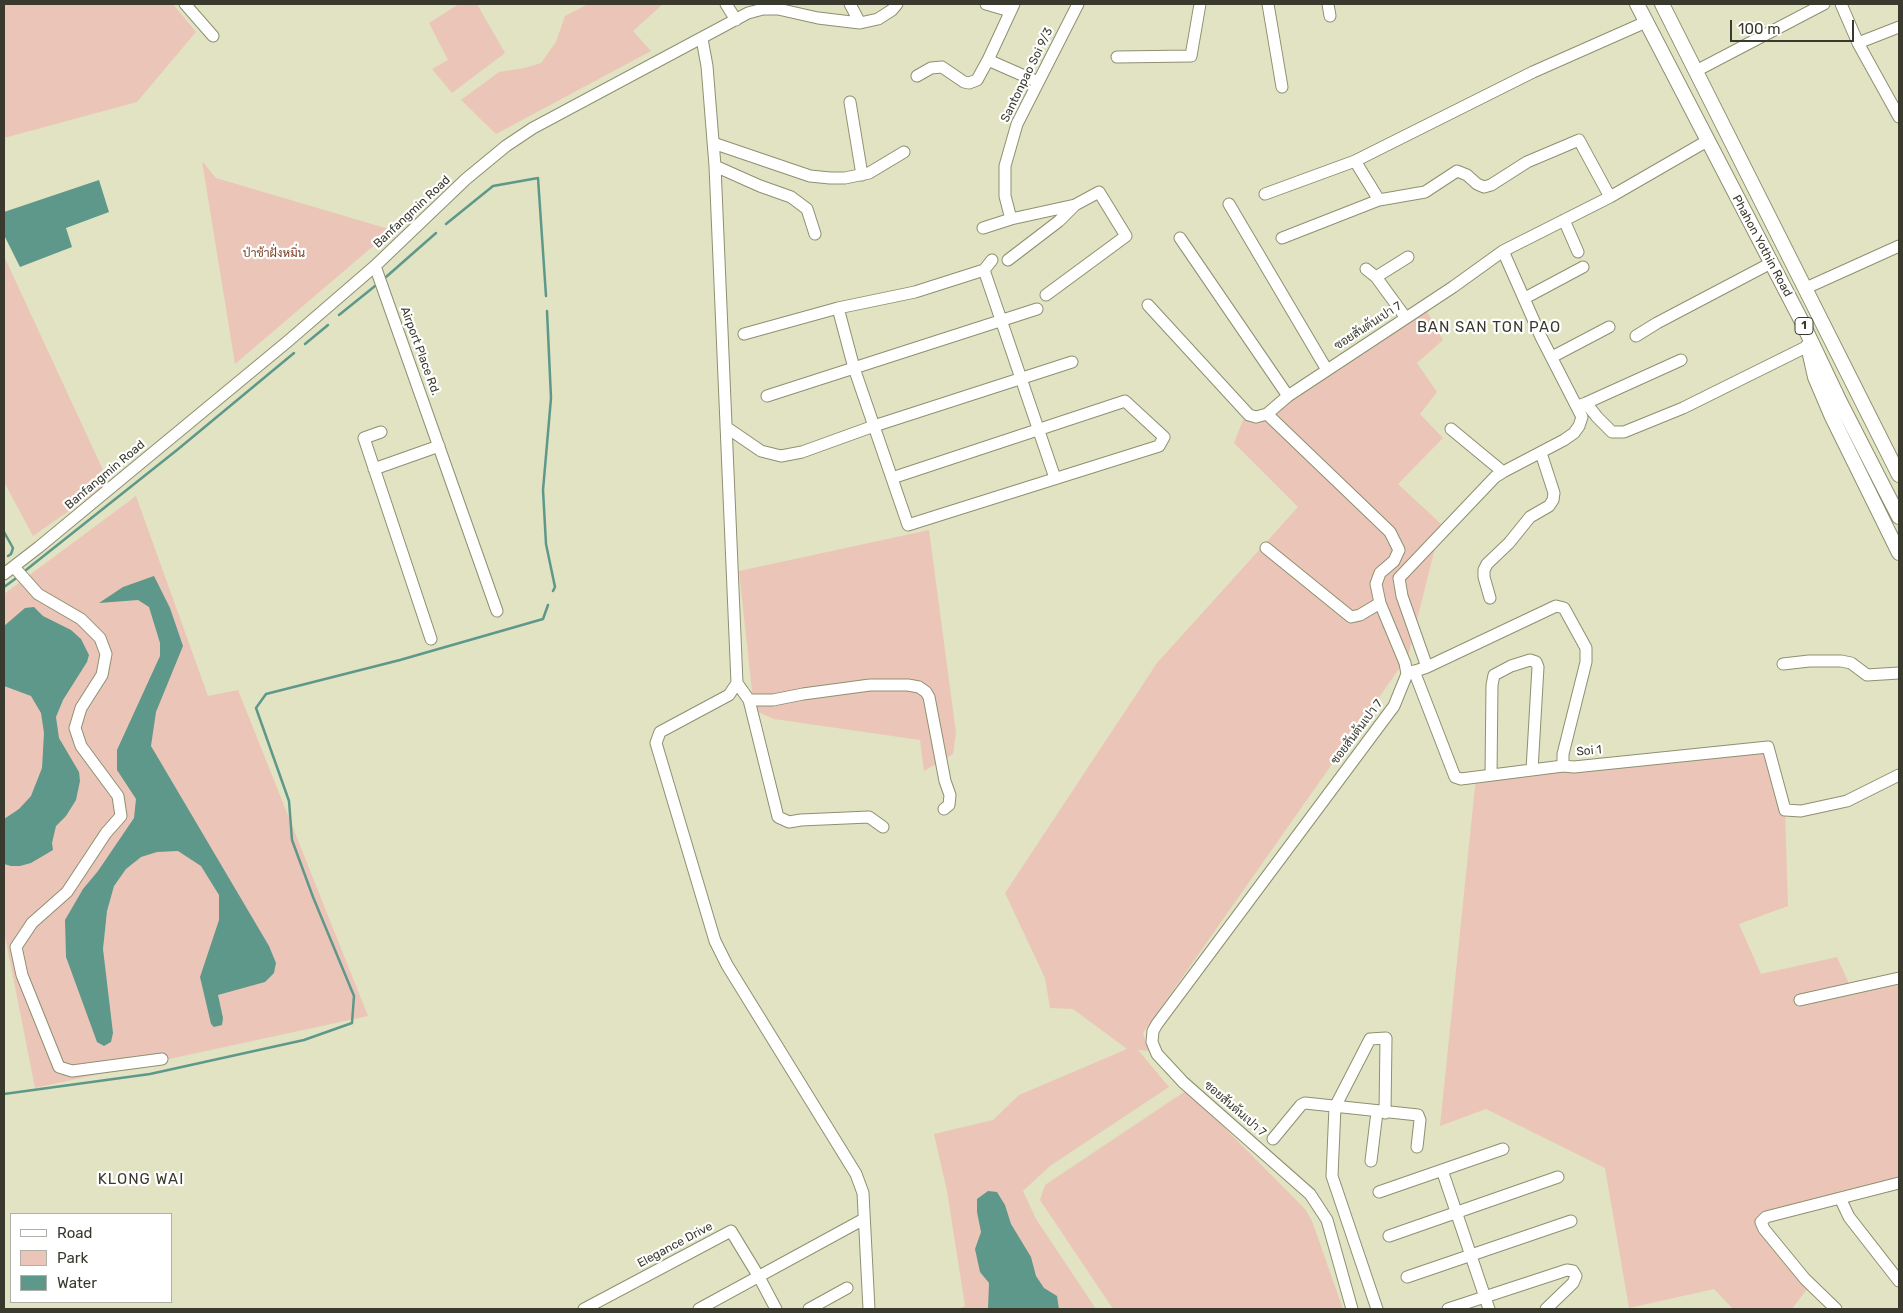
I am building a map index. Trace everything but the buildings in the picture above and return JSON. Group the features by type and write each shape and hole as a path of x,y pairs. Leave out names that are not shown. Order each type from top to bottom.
{"main road":[{"name":"Phahon Yothin Road","path":"1637,4 1801,320 1840,402 1899,517"},
{"name":"Phahon Yothin Road","path":"1662,4 1899,475"},
{"path":"1801,320 1815,377 1832,417 1899,553"}],"street":[{"path":"185,4 212,36"},
{"path":"726,4 736,20"},
{"path":"850,4 860,23"},
{"name":"Banfangmin Road","path":"4,574 288,342 375,266 453,191 506,146 533,128 736,20 745,8 778,9 818,18 860,23 878,18 892,10 897,4"},
{"path":"917,76 931,68 942,67 964,82 973,82 980,76 1012,7 986,4"},
{"name":"Santonpao Soi 9/3","path":"1011,219 1005,196 1005,166 1017,124 1078,4"},
{"path":"1117,57 1191,56 1200,4"},
{"path":"1268,4 1282,87"},
{"path":"1328,4 1330,16"},
{"path":"1696,71 1824,4"},
{"path":"1841,4 1858,43 1899,117"},
{"path":"1265,194 1355,161 1533,72 1646,22"},
{"path":"1858,43 1899,27"},
{"path":"702,39 707,66 715,166 737,683 749,700 778,817 789,822 869,817 883,828"},
{"path":"988,60 1038,82"},
{"path":"850,102 862,175"},
{"path":"1282,238 1380,200 1425,192 1457,171 1467,175 1484,187 1491,185 1527,162 1579,140 1610,197"},
{"name":"ซอยสันต้นเปา 7","path":"1266,414 1288,396 1503,251 1610,197 1707,141"},
{"path":"713,143 810,176 845,178 876,170 904,152"},
{"path":"1355,161 1380,200"},
{"path":"715,166 760,186 792,197 807,209 815,234"},
{"path":"983,228 1011,219 1075,205 1099,192 1126,236 1046,295"},
{"path":"1229,204 1327,370"},
{"path":"1008,260 1059,221 1075,205"},
{"path":"1564,220 1578,252"},
{"path":"1180,238 1288,396"},
{"path":"1806,288 1899,246"},
{"path":"1503,251 1552,358 1582,404 1612,432 1624,432 1691,404 1808,346"},
{"path":"1376,277 1408,257"},
{"path":"744,334 838,308 915,292 984,270 992,260"},
{"path":"1636,336 1771,263"},
{"name":"Airport Place Rd.","path":"375,266 497,611"},
{"path":"1525,298 1584,267"},
{"path":"1366,269 1376,277 1406,318"},
{"path":"984,270 1055,478"},
{"path":"1148,305 1249,415 1256,417 1266,414 1390,532 1399,550 1394,561 1380,573 1376,584 1380,603 1453,774 1461,779 1564,766"},
{"path":"838,308 854,368 908,525 1160,446 1164,437 1125,401 892,478"},
{"path":"767,396 1037,309"},
{"path":"1552,358 1609,327"},
{"path":"1582,404 1681,360"},
{"path":"726,427 761,451 781,456 802,452 874,426 1072,362"},
{"path":"1427,667 1402,596 1399,578 1488,484 1502,472 1541,453 1574,433 1582,417 1582,404"},
{"path":"1451,429 1502,472"},
{"path":"381,432 364,438 431,639"},
{"path":"374,469 439,446"},
{"path":"1490,598 1484,576 1487,564 1509,543 1530,517 1549,506 1553,500 1554,493 1541,453"},
{"path":"1266,548 1351,616 1360,615 1380,603"},
{"path":"14,567 38,594 81,620 100,638 106,654 102,675 81,708 75,728 81,746 118,796 121,816 106,834 67,892 32,923 16,947 22,975 59,1067 72,1071 162,1059"},
{"name":"Soi 1","path":"1410,672 1427,667 1556,606 1564,608 1586,648 1586,662 1562,754 1564,766 1574,767 1768,747 1785,810 1801,811 1847,801 1899,775"},
{"path":"1491,775 1493,679 1496,673 1530,660 1536,662 1538,667 1532,770"},
{"path":"1783,664 1809,661 1841,661 1851,662 1868,675 1899,673"},
{"name":"ซอยสันต้นเปา 7","path":"1352,1309 1327,1220 1310,1194 1183,1082 1157,1054 1152,1042 1153,1032 1157,1024 1394,706 1410,672"},
{"path":"737,683 729,695 660,732 656,743 715,941 727,965 856,1174 863,1193 869,1309"},
{"path":"749,700 772,700 870,685 908,685 919,687 929,697 944,781 950,795 949,805 944,809"},
{"path":"1800,1000 1899,978"},
{"path":"1371,1161 1381,1112 1386,1038 1370,1039 1335,1107 1332,1176 1377,1309"},
{"path":"1273,1139 1301,1105 1305,1103 1418,1115 1420,1120 1417,1147"},
{"path":"1379,1192 1503,1149"},
{"path":"1442,1170 1489,1309"},
{"path":"1389,1236 1558,1177"},
{"path":"1836,1309 1805,1279 1764,1229 1761,1222 1766,1218 1899,1183"},
{"path":"1840,1198 1849,1217 1899,1280"},
{"path":"699,1309 864,1219"},
{"path":"1407,1277 1571,1221"},
{"name":"Elegance Drive","path":"584,1309 731,1231 776,1309"},
{"path":"1448,1309 1567,1270 1573,1271 1576,1276 1573,1283 1546,1309"},
{"path":"809,1309 847,1288"}],"green space":[{"path":"4,4 173,4 196,32 137,102 4,138"},
{"path":"459,4 477,4 505,53 452,93 432,69 448,60 429,23"},
{"path":"588,4 663,4 633,31 651,51 496,134 461,100 499,72 541,63 556,42 565,16"},
{"name":"ป่าช้าฝั่งหมิ่น","path":"202,161 216,178 392,230 235,364"},
{"path":"4,256 109,483 33,536 4,482"},
{"path":"1424,306 1443,340 1417,363 1437,392 1420,414 1443,438 1398,484 1441,524 1408,656 1143,1033 1149,1051 1138,1050 1169,1087 1050,1166 1023,1191 1036,1219 1096,1309 958,1309 965,1306 947,1191 934,1134 993,1120 1019,1095 1127,1049 1073,1009 1050,1008 1045,978 1005,893 1157,663 1298,507 1234,443 1243,420 1267,414"},
{"path":"136,496 208,696 238,690 368,1016 35,1088 4,931 4,594"},
{"path":"929,530 956,733 953,754 924,771 920,740 774,719 754,710 739,571"},
{"path":"1768,747 1785,810 1788,906 1739,924 1761,974 1837,957 1851,988 1899,978 1899,1184 1840,1198 1755,1224 1807,1289 1792,1309 1733,1309 1714,1289 1629,1308 1605,1168 1486,1109 1440,1126 1476,777"},
{"path":"1187,1090 1305,1209 1312,1221 1343,1309 1113,1309 1040,1200 1045,1185"}],"water":[{"path":"99,180 109,212 66,228 72,247 20,267 4,235 4,212"},
{"path":"154,576 170,608 183,646 156,712 151,746 269,946 276,963 274,973 265,982 218,995 223,1018 222,1025 214,1027 211,1024 200,977 219,920 219,895 201,866 178,851 157,852 141,857 126,869 114,886 107,911 103,949 113,1033 111,1042 104,1046 97,1042 66,957 65,920 83,889 98,871 134,818 136,799 117,770 117,750 160,656 160,643 149,607 138,600 99,603 123,587"},
{"path":"34,607 43,616 71,630 81,639 89,655 87,662 63,700 56,717 59,738 79,772 80,781 76,800 66,816 56,826 52,843 53,850 31,863 11,866 4,864 4,819 19,809 31,796 42,768 44,733 41,713 31,696 4,686 4,626 25,608"},
{"path":"988,1191 997,1192 1005,1205 1011,1224 1031,1257 1036,1276 1044,1288 1057,1296 1059,1309 988,1309 989,1283 980,1272 975,1249 981,1232 977,1212 977,1199"}],"waterway":[{"path":"446,224 493,186 538,178 546,296"},
{"path":"386,277 436,233"},
{"path":"339,315 375,286"},
{"path":"547,311 551,398 543,490 546,544 555,587 553,591"},
{"path":"305,344 328,325"},
{"path":"26,570 177,450 294,353"},
{"path":"4,532 13,548 8,556"},
{"path":"4,587 15,579"},
{"path":"4,1094 150,1074 304,1040 352,1023 354,996 313,897 292,840 289,801 256,708 266,694 400,660 543,619 548,605"}],"district":[{"name":"BAN SAN TON PAO","path":"1489,328"},
{"name":"KLONG WAI","path":"141,1180"}]}
